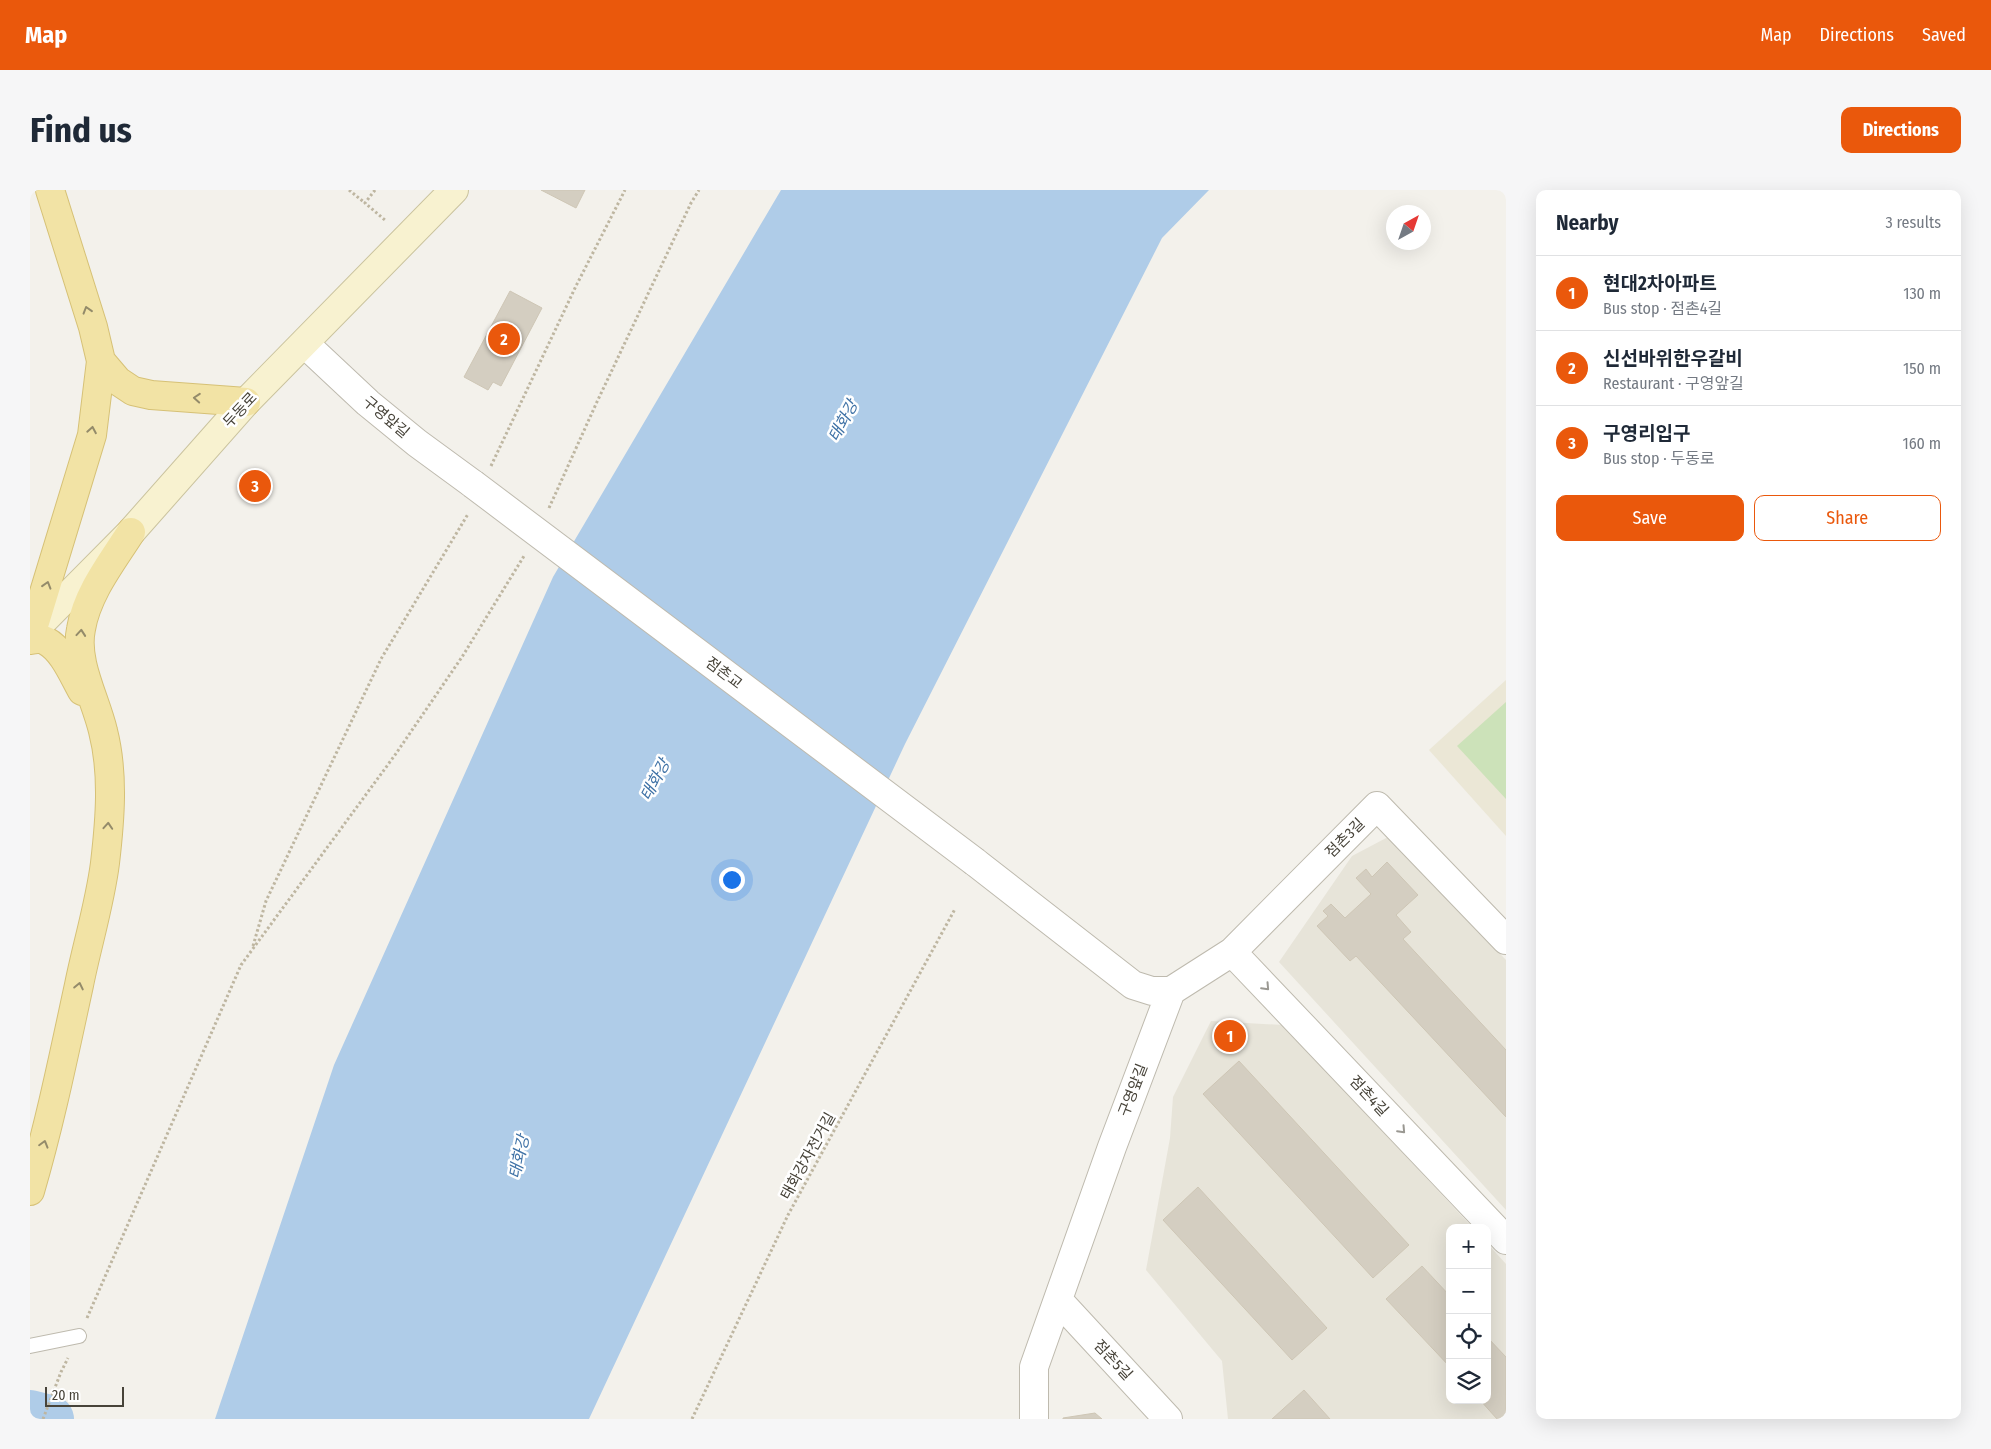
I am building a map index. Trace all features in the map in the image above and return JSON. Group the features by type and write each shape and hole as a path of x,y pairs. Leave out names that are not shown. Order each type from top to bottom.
{"main road":[{"path":"50,190 93,327 101,360 92,434 30,634 46,641 55,648 83,692 103,730"},
{"name":"두동로","path":"30,634 131,532 246,402 454,190"},
{"path":"101,360 118,381 133,391 151,395 246,402"},
{"path":"30,1191 46,1140 105,864 111,785 108,753 81,654 80,630 88,605 102,578 131,532"}],"street":[{"name":"구영앞길","path":"305,344 368,403 417,443 481,477"},
{"name":"점촌교","path":"481,477 1133,985 1152,992 1171,991"},
{"name":"점촌3길","path":"1171,991 1232,952 1377,806 1506,940"},
{"name":"점촌4길","path":"1232,952 1506,1240"},
{"name":"구영앞길","path":"1034,1419 1034,1367 1112,1147 1171,991"},
{"name":"점촌5길","path":"1058,1300 1168,1419"}],"lane":[{"path":"30,1346 79,1336"}],"path":[{"path":"348,190 406,238"},
{"path":"364,203 375,190"},
{"path":"481,477 625,190"},
{"path":"546,516 596,404 699,190"},
{"path":"252,950 266,901 381,659 469,512"},
{"path":"79,1336 237,973 401,747 462,657 528,549"},
{"name":"태화강자전거길","path":"692,1419 788,1215 955,909"},
{"path":"43,1419 61,1372"}],"shaded area":[{"path":"1506,680 1506,836 1429,750"},
{"path":"1388,837 1506,960 1506,1210 1279,962 1352,856"},
{"path":"1211,1021 1283,1025 1469,1224 1446,1224 1446,1404 1491,1404 1491,1247 1506,1264 1506,1419 1228,1419 1222,1361 1146,1270 1170,1138 1173,1097"}],"green space":[{"path":"1506,702 1506,799 1457,746"}],"water":[{"name":"태화강","path":"781,190 1209,190 1162,238 905,744 589,1419 215,1419 334,1065 553,577"}],"building":[{"path":"541,190 585,190 576,208"},
{"path":"510,291 542,308 501,386 493,382 488,390 464,377"},
{"path":"1387,862 1418,895 1396,915 1411,932 1403,939 1506,1050 1506,1117 1356,956 1350,961 1317,926 1328,916 1323,911 1331,904 1345,918 1371,894 1356,878 1366,869 1372,877"},
{"path":"1239,1061 1409,1245 1373,1278 1203,1094"},
{"path":"1198,1187 1327,1328 1292,1360 1163,1220"},
{"path":"1422,1266 1446,1292 1446,1363 1386,1299"},
{"path":"1491,1341 1506,1357 1506,1419 1497,1419 1484,1404 1491,1404"},
{"path":"1304,1390 1330,1419 1272,1419"},
{"path":"1095,1413 1102,1419 1063,1419 1063,1418"}],"waterway":[{"path":"30,1414 50,1419"}],"place":[{"name":"신선바위한우갈비","path":"504,339"},
{"name":"구영리입구","path":"255,486"},
{"name":"현대2차아파트","path":"1230,1036"}]}
